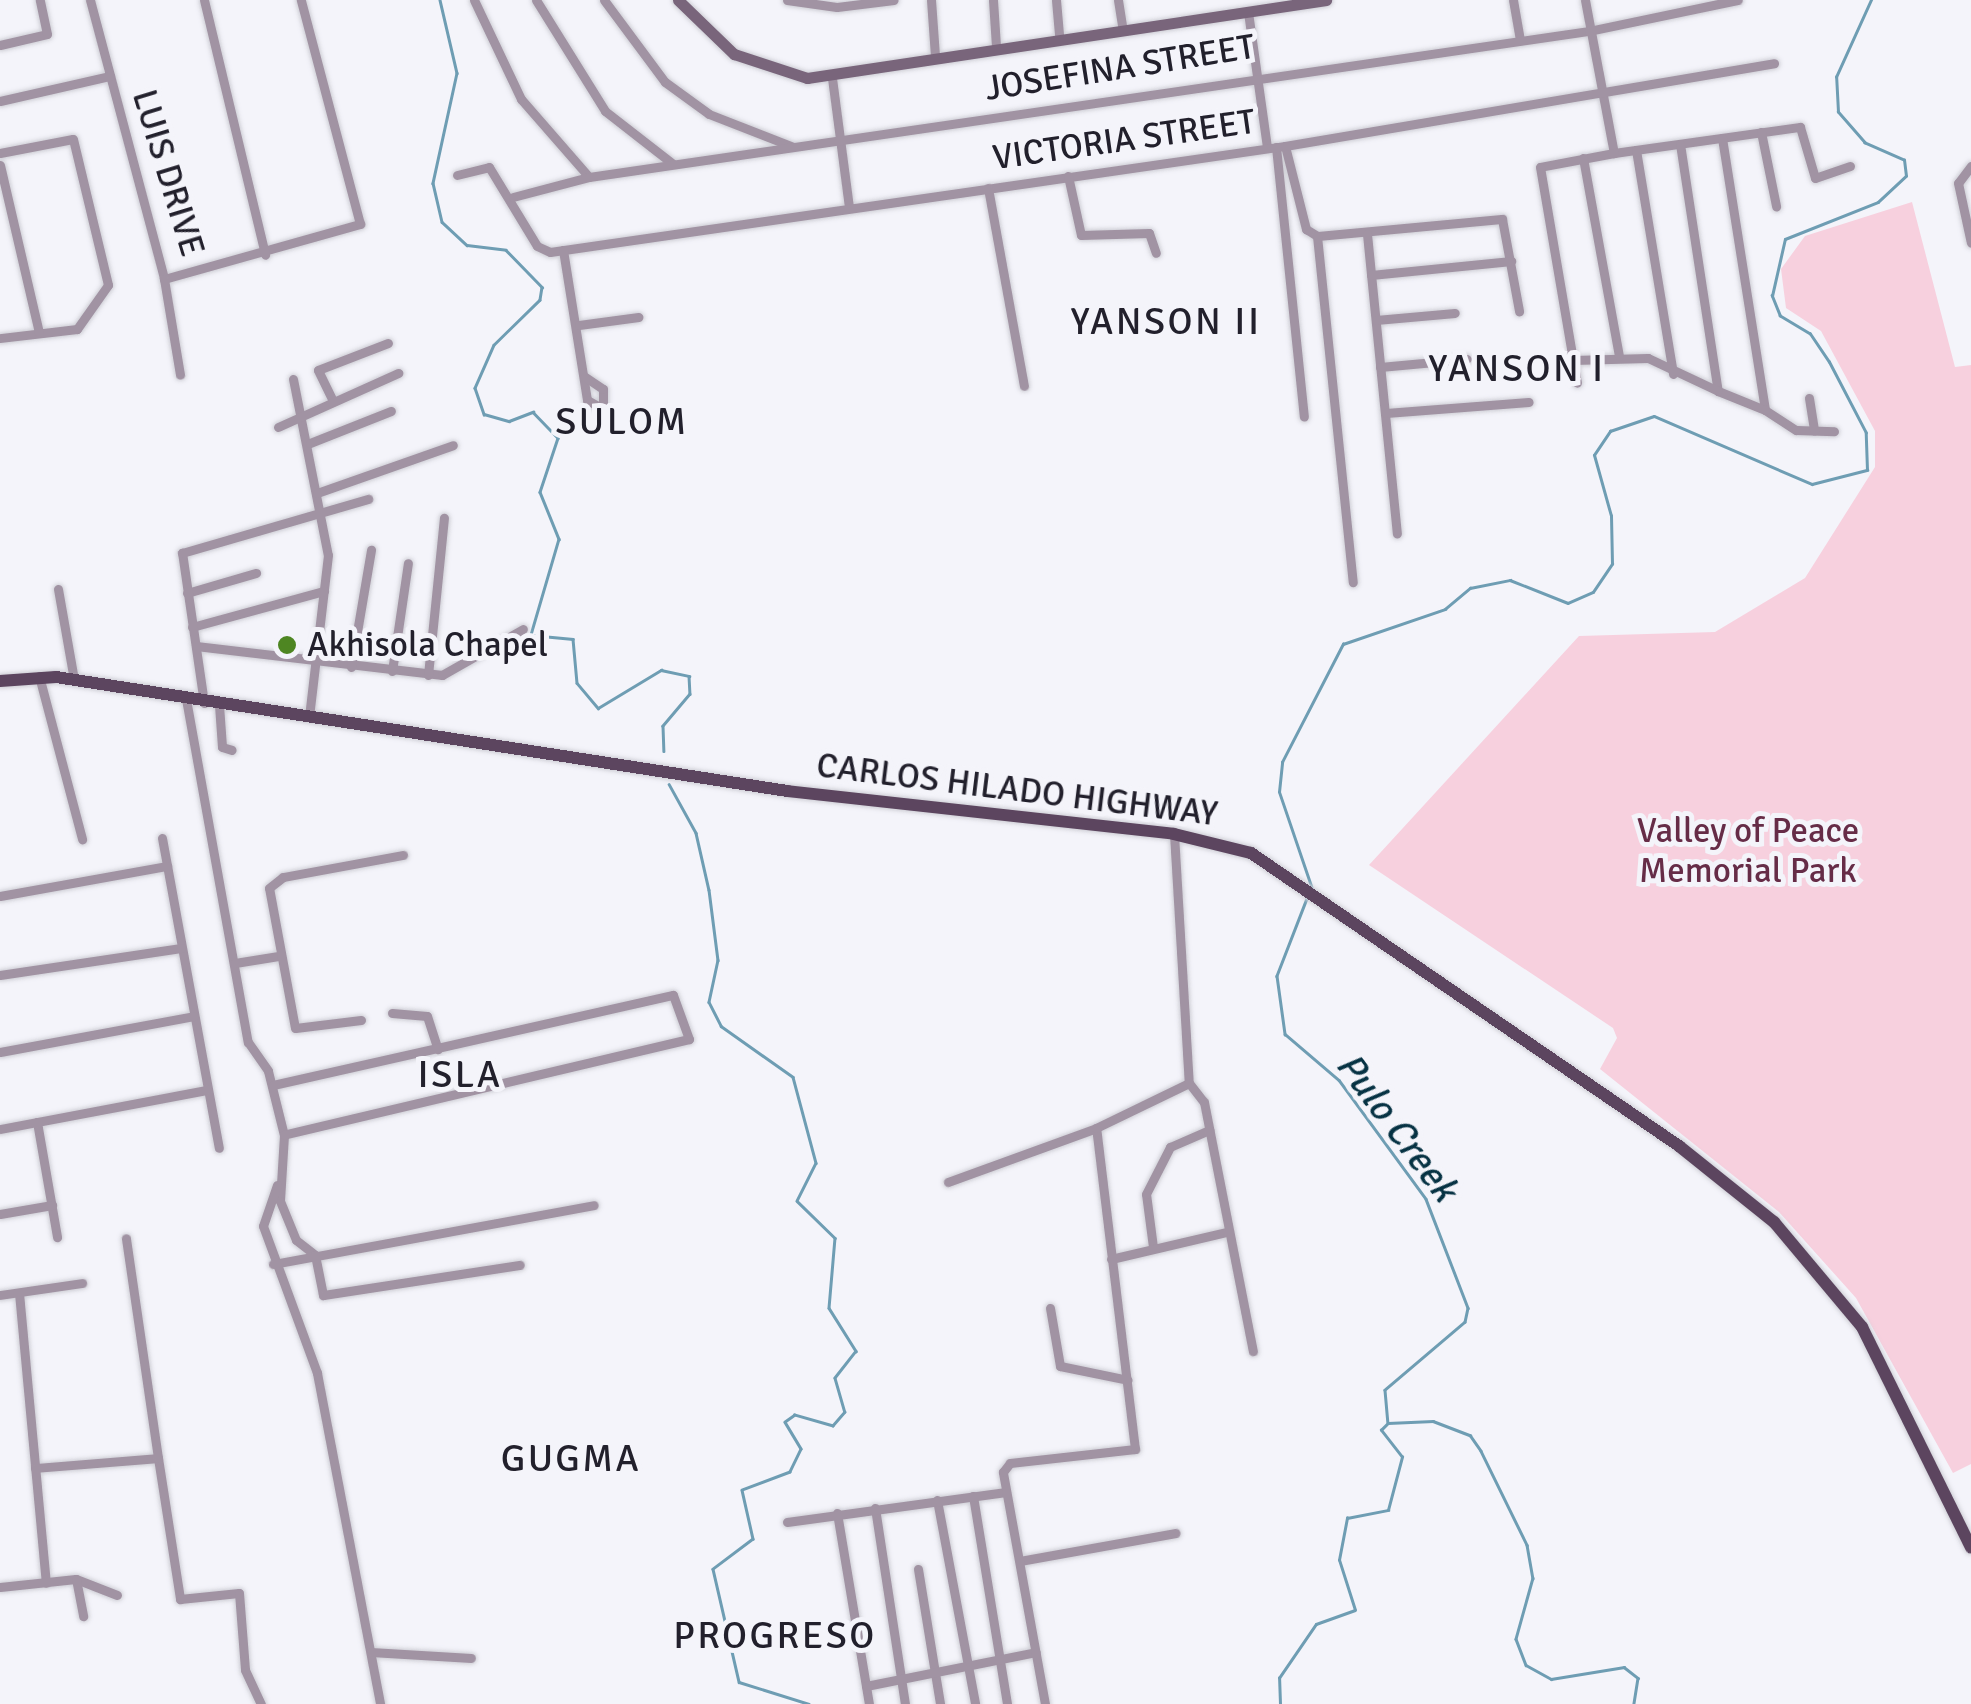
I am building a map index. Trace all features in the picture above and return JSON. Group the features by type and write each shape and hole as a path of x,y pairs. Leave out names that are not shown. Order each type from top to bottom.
{"main road":[{"name":"CARLOS HILADO HIGHWAY","path":"0,681 40,676 74,680 788,792 1174,834 1252,853 1299,881 1679,1146 1774,1222 1862,1327 1971,1548"}],"street":[{"path":"0,46 47,34 40,0"},
{"name":"LUIS DRIVE","path":"90,0 164,279 265,255 360,224 301,0"},
{"path":"204,0 265,255"},
{"path":"474,0 520,99 589,177"},
{"path":"536,0 605,110 674,165"},
{"path":"604,0 665,82 710,114 794,147"},
{"path":"678,0 714,41 754,65 832,78 935,56 1123,30 1240,8 1326,0"},
{"path":"787,0 838,7 894,0"},
{"path":"932,0 935,56"},
{"path":"993,0 996,47"},
{"path":"1056,0 1059,38"},
{"path":"1118,0 1123,30"},
{"path":"1513,0 1520,40"},
{"path":"1585,0 1598,90 1614,154"},
{"name":"JOSEFINA STREET","path":"513,197 589,177 842,142 1257,74 1590,32 1680,4 1738,0"},
{"path":"1240,8 1276,147 1306,229 1317,236 1367,234 1495,216 1508,229 1520,311"},
{"name":"VICTORIA STREET","path":"563,250 1276,147 1774,63"},
{"path":"0,101 110,76"},
{"path":"832,78 849,208"},
{"path":"1577,384 1540,167 1804,128 1815,178 1850,166"},
{"path":"1761,132 1776,206"},
{"path":"1722,138 1764,410"},
{"path":"0,153 73,139 108,285 81,326 0,338"},
{"path":"1680,144 1718,392"},
{"path":"1276,147 1304,417"},
{"path":"1636,150 1673,375"},
{"path":"1583,158 1619,356"},
{"path":"457,175 485,164 513,197 536,246 563,250 585,377"},
{"path":"0,165 40,334"},
{"path":"1971,166 1958,183 1971,243"},
{"path":"1068,176 1081,235 1149,233 1156,253"},
{"path":"988,188 1024,386"},
{"path":"1367,234 1398,533"},
{"path":"1317,236 1353,582"},
{"path":"1371,275 1511,261"},
{"path":"164,279 180,375"},
{"path":"1376,320 1455,312"},
{"path":"579,325 638,316"},
{"path":"332,399 318,370 388,343"},
{"path":"1573,360 1648,358 1673,375 1814,432 1834,430"},
{"path":"1380,367 1467,359"},
{"path":"278,427 332,399 398,373"},
{"path":"292,379 310,443 320,512 324,591 309,716"},
{"path":"1809,398 1814,432"},
{"path":"1386,412 1529,402"},
{"path":"310,443 392,411"},
{"path":"317,493 453,445"},
{"path":"232,750 222,748 196,646 183,552 368,499"},
{"path":"428,675 444,518"},
{"path":"352,667 371,550"},
{"path":"392,670 408,563"},
{"path":"187,593 256,573"},
{"path":"58,589 74,680"},
{"path":"192,627 324,591"},
{"path":"196,646 428,675 453,672 523,629"},
{"path":"40,676 82,840"},
{"path":"186,699 248,1042 272,1085 288,1160 263,1214 272,1264 317,1373 380,1704"},
{"path":"1174,834 1189,1083 1209,1130 1252,1351"},
{"path":"162,838 219,1148"},
{"path":"361,1020 299,1032 278,956 274,880 403,855"},
{"path":"0,896 167,866"},
{"path":"0,975 181,948"},
{"path":"235,963 278,956"},
{"path":"272,1085 673,994 690,1038 284,1134"},
{"path":"392,1014 427,1016 438,1048"},
{"path":"0,1052 194,1016"},
{"path":"948,1182 1096,1128 1189,1083"},
{"path":"0,1129 207,1090"},
{"path":"37,1122 57,1237"},
{"path":"1045,1704 1006,1492 1010,1462 1132,1452 1128,1380 1096,1128"},
{"path":"1153,1247 1146,1194 1170,1147 1209,1130"},
{"path":"277,1185 296,1240 315,1256 326,1298 520,1264"},
{"path":"0,1214 52,1204"},
{"path":"272,1264 594,1206"},
{"path":"1111,1258 1226,1232"},
{"path":"126,1238 180,1598 238,1592 244,1670 260,1704"},
{"path":"0,1296 82,1283"},
{"path":"18,1293 46,1583"},
{"path":"1050,1308 1060,1366 1128,1380"},
{"path":"35,1468 158,1458"},
{"path":"787,1522 1006,1492"},
{"path":"973,1496 1007,1704"},
{"path":"937,1500 975,1704"},
{"path":"874,1508 906,1704"},
{"path":"837,1513 870,1704"},
{"path":"1020,1561 1174,1533"},
{"path":"918,1570 940,1704"},
{"path":"76,1580 82,1616"},
{"path":"0,1587 76,1580 117,1595"},
{"path":"371,1652 471,1658"},
{"path":"866,1686 1036,1652"}],"green space":[{"name":"Valley of Peace Memorial Park","path":"1912,202 1955,367 1971,365 1971,1464 1953,1473 1856,1298 1779,1212 1600,1069 1617,1038 1613,1028 1369,865 1579,636 1715,632 1805,578 1875,467 1875,431 1821,331 1786,308 1781,269 1805,236"}],"waterway":[{"path":"440,0 457,73 433,183 442,222 467,245 506,250 542,287 540,300 494,345 475,388 484,414 509,421 533,412 558,438 540,492 559,539 531,635 573,639 577,683 598,708 661,670 689,676 690,694 663,726 664,751"},
{"name":"Pulo Creek","path":"1312,889 1279,792 1282,762 1343,644 1445,609 1470,588 1510,580 1568,603 1593,592 1612,564 1611,516 1594,455 1610,431 1654,416 1812,484 1867,470 1866,433 1829,362 1810,334 1780,316 1772,296 1785,239 1878,202 1906,176 1904,160 1865,143 1838,112 1836,77 1871,0"},
{"path":"669,784 696,833 709,890 718,960 709,1002 721,1026 793,1077 816,1163 797,1201 835,1238 829,1308 856,1351 835,1378 845,1412 833,1426 795,1415 785,1422 801,1449 790,1472 742,1490 753,1539 713,1569 739,1682 809,1704"},
{"name":"Pulo Creek","path":"1308,896 1277,976 1285,1034 1339,1080 1426,1199 1468,1308 1465,1322 1385,1390 1388,1423 1433,1421 1470,1435 1481,1451 1527,1545 1533,1578 1516,1639 1526,1665 1551,1679 1624,1667 1638,1678 1634,1704"},
{"path":"1280,1704 1279,1678 1316,1624 1355,1610 1339,1560 1347,1518 1388,1510 1402,1457 1381,1430 1387,1424"}],"place":[{"name":"Akhisola Chapel","path":"287,645"}],"district":[{"name":"YANSON II","path":"1166,322"},
{"name":"YANSON I","path":"1517,369"},
{"name":"SULOM","path":"622,422"},
{"name":"ISLA","path":"460,1075"},
{"name":"GUGMA","path":"571,1459"},
{"name":"PROGRESO","path":"775,1636"}]}
